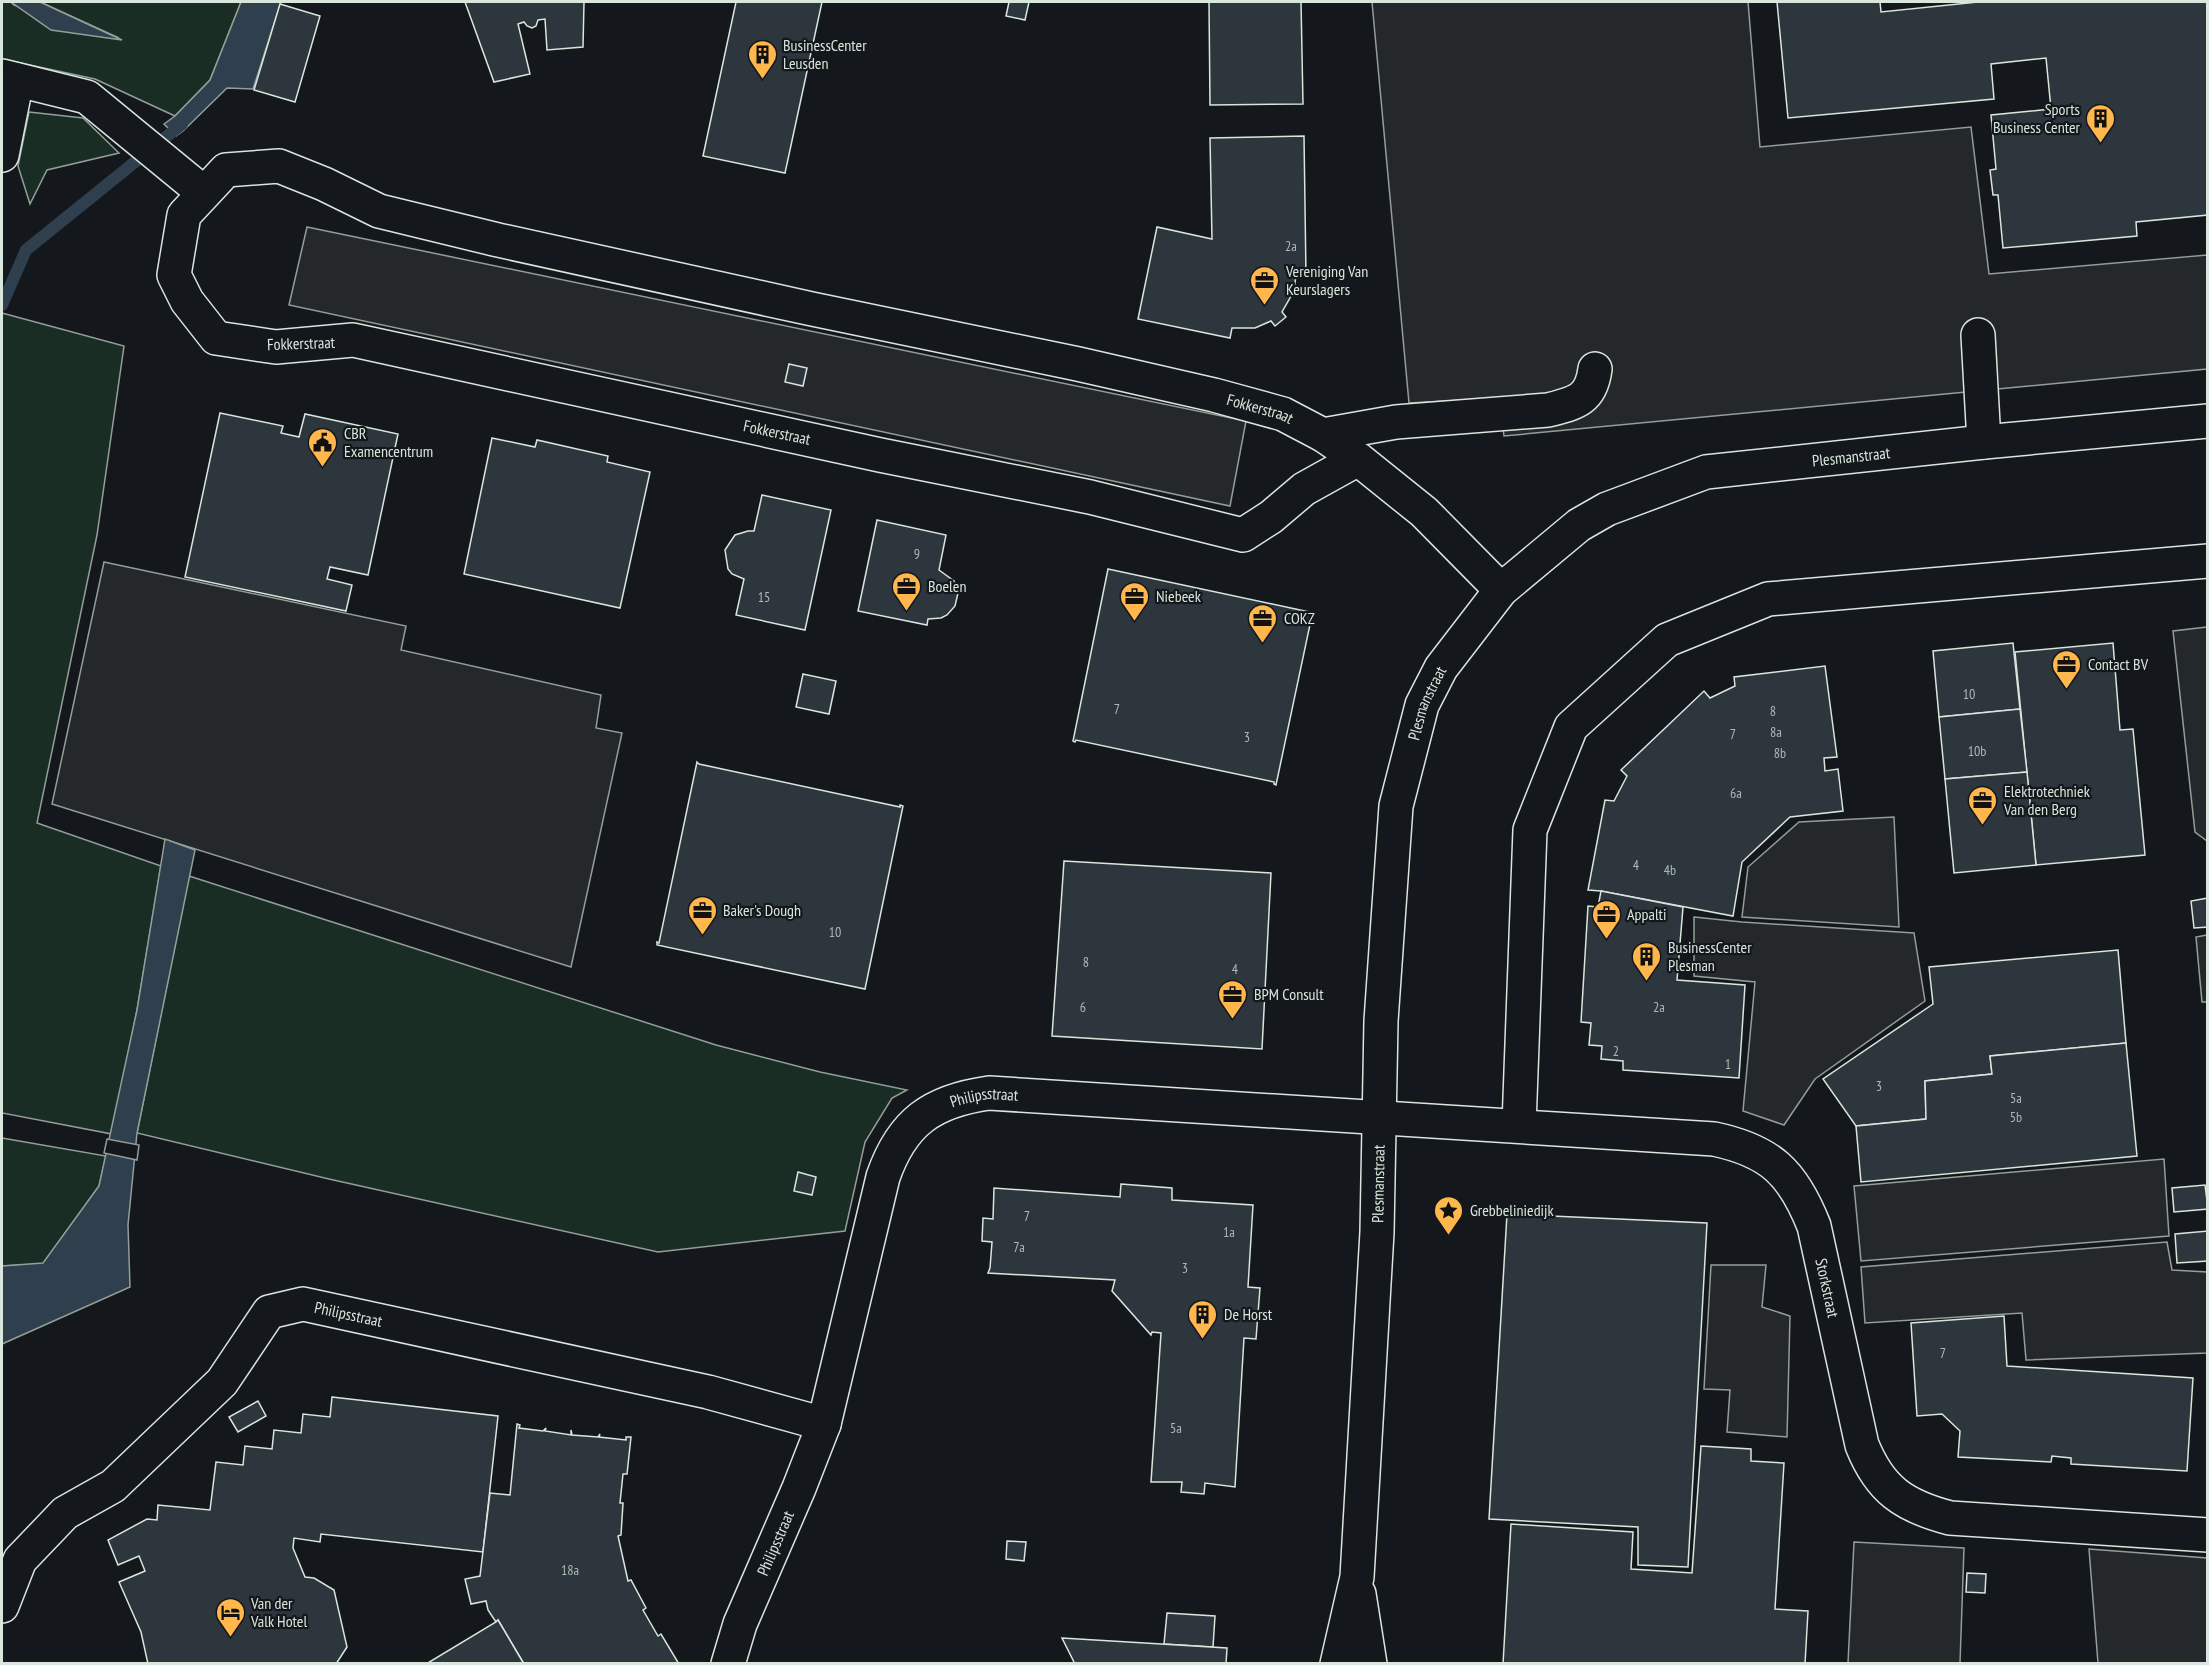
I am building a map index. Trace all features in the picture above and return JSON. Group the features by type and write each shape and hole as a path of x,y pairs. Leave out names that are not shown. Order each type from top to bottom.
{"street":[{"path":"2,155 9,78 87,97 204,193"},
{"name":"Fokkerstraat","path":"1358,459 1304,489 1271,517 1243,535 1090,497 869,452 353,340 276,347 216,338 187,301 174,275 184,215 226,170 279,166 324,184 379,211 498,240 1214,395 1282,414 1323,435 1358,459 1424,512 1501,590"},
{"path":"1978,334 1984,442"},
{"path":"1323,435 1395,422 1559,408 1570,405 1585,396 1593,384 1595,369"},
{"name":"Plesmanstraat","path":"1337,1664 1357,1577 1377,1232 1381,1021 1396,806 1422,705 1441,668 1501,590 1579,525 1607,509 1706,471 2208,421"},
{"path":"1519,1125 1530,830 1571,727 1667,640 1768,599 2208,561"},
{"name":"Philipsstraat","path":"728,1664 740,1624 824,1424 883,1177 891,1154 921,1118 939,1106 962,1097 990,1093 1379,1118"},
{"name":"Storkstraat","path":"1379,1118 1714,1139 1751,1149 1768,1159 1786,1175 1802,1197 1814,1226 1862,1445 1868,1461 1879,1478 1899,1497 1922,1510 1950,1518 2208,1534"},
{"name":"Philipsstraat","path":"2,1606 20,1560 65,1513 113,1486 222,1382 269,1312 303,1304 708,1392 824,1424"},
{"name":"Plesmanstraat","path":"1357,1577 1370,1664"}],"green space":[{"path":"2,2 11,2 14,5 119,38 40,2 241,2 210,80 175,116 95,79 2,59"},
{"path":"29,112 83,118 119,153 47,170 30,204 18,166"},
{"path":"2,313 124,346 97,535 37,823 161,866 137,1010 112,1134 2,1113"},
{"path":"189,876 716,1045 820,1072 907,1090 892,1098 865,1142 845,1231 658,1252 329,1179 137,1133"},
{"path":"2,1138 106,1156 99,1186 43,1264 2,1266"}],"shaded area":[{"path":"1372,2 1748,2 1760,147 1971,127 1989,274 2207,255 2207,369 1504,436 1499,398 1409,403"},
{"path":"307,227 1246,421 1230,506 289,305"},
{"path":"104,562 406,626 401,650 601,695 596,728 622,733 571,967 52,804"},
{"path":"2208,627 2207,841 2195,832 2173,631"},
{"path":"1894,817 1899,927 1742,917 1748,867 1799,822"},
{"path":"1694,917 1914,933 1925,1001 1815,1079 1784,1125 1743,1111 1755,982 1694,976"},
{"path":"2207,935 2207,1002 2202,1002 2196,937"},
{"path":"2164,1159 2169,1236 1861,1261 1854,1186"},
{"path":"2167,1242 2172,1270 2207,1272 2207,1353 2026,1360 2022,1313 1865,1323 1861,1267"},
{"path":"1711,1265 1766,1265 1762,1307 1790,1316 1787,1437 1727,1432 1730,1390 1704,1389"},
{"path":"1854,1542 1964,1548 1960,1663 1848,1663"},
{"path":"2089,1549 2207,1558 2207,1663 2098,1663"}],"water":[{"path":"11,2 40,2 122,40 51,30"},
{"path":"241,2 281,2 253,89 227,88 176,136 164,124 175,116 210,80"},
{"path":"165,839 195,850 137,1133 128,1225 130,1287 2,1344 2,1266 43,1263 99,1186 137,1010"}],"pier":[{"path":"107,1139 139,1145 137,1160 104,1153"}],"building":[{"path":"465,2 584,2 583,47 547,50 545,19 538,20 536,26 532,28 524,22 518,24 530,74 494,82"},
{"name":"BusinessCenter Leusden","path":"736,2 822,2 785,173 703,156"},
{"path":"1009,2 1029,2 1025,20 1006,16"},
{"path":"1209,2 1301,2 1303,104 1210,105"},
{"name":"Sports Business Center","path":"1777,2 1880,2 1881,12 1978,2 2208,2 2208,215 2136,222 2137,236 2003,248 1998,195 1993,195 1990,170 1996,169 1991,115 2051,109 2046,58 1991,64 1994,99 1788,118"},
{"path":"280,4 320,16 295,102 254,90"},
{"path":"1304,136 1306,275 1296,275 1294,291 1282,312 1286,317 1275,326 1271,321 1255,328 1232,328 1230,338 1138,319 1157,227 1212,239 1210,138"},
{"path":"789,364 807,368 803,386 785,382"},
{"path":"220,413 283,426 281,433 299,437 305,414 398,434 368,575 330,567 327,579 352,585 346,611 185,577"},
{"path":"492,438 535,447 537,440 608,456 607,462 650,472 620,608 464,574"},
{"path":"762,495 831,510 805,630 736,615 744,579 732,574 728,569 725,550 735,535 754,531"},
{"path":"877,520 946,535 939,570 954,581 958,593 955,606 947,615 928,619 927,625 858,611"},
{"path":"1108,569 1314,613 1276,785 1274,782 1073,741"},
{"path":"2013,643 2020,709 1939,717 1933,651"},
{"path":"2113,643 2120,730 2133,729 2145,855 2036,865 2015,652"},
{"path":"1825,666 1837,757 1824,758 1825,771 1838,769 1843,811 1790,817 1742,862 1733,916 1588,890 1605,800 1614,801 1627,776 1621,770 1704,691 1710,698 1735,686 1734,677"},
{"path":"803,674 836,681 829,714 796,707"},
{"path":"2020,709 2027,772 1945,779 1939,717"},
{"path":"697,762 903,806 865,989 657,945"},
{"path":"2027,772 2036,865 1954,873 1945,779"},
{"path":"1064,861 1271,873 1262,1049 1052,1036"},
{"name":"BusinessCenter Plesman","path":"1601,891 1683,907 1677,980 1745,985 1739,1078 1623,1070 1623,1061 1601,1059 1602,1046 1589,1045 1591,1023 1581,1022 1588,906 1598,907"},
{"path":"2208,898 2208,927 2194,928 2191,901"},
{"path":"2118,950 2126,1043 1990,1056 1992,1074 1925,1081 1926,1119 1856,1126 1823,1079 1933,1004 1929,967"},
{"path":"2126,1043 2137,1156 1861,1182 1856,1126 1926,1119 1925,1081 1992,1074 1990,1056"},
{"path":"798,1172 816,1177 812,1195 794,1191"},
{"name":"De Horst","path":"1121,1184 1172,1188 1172,1200 1253,1205 1248,1287 1260,1288 1256,1339 1244,1338 1235,1487 1205,1483 1204,1494 1181,1492 1182,1482 1151,1482 1161,1333 1152,1332 1151,1335 1112,1291 1115,1280 988,1273 992,1242 982,1241 983,1218 993,1219 994,1188 1120,1197"},
{"path":"2205,1185 2208,1209 2174,1212 2172,1188"},
{"path":"1507,1214 1707,1223 1688,1567 1638,1565 1638,1527 1489,1519"},
{"path":"2208,1231 2208,1261 2177,1263 2175,1234"},
{"path":"2004,1316 2007,1366 2193,1378 2187,1471 2071,1464 2071,1458 2052,1456 2051,1462 1958,1457 1960,1431 1942,1414 1917,1416 1911,1323"},
{"path":"332,1397 498,1416 483,1552 321,1534 320,1542 294,1538 293,1548 305,1577 314,1578 334,1590 347,1647 336,1664 148,1664 141,1632 119,1582 145,1571 139,1556 118,1565 108,1540 147,1519 157,1520 158,1505 210,1510 216,1462 243,1465 245,1446 272,1449 274,1430 301,1433 303,1414 330,1417"},
{"path":"258,1401 266,1416 238,1432 229,1417"},
{"path":"517,1424 520,1425 519,1428 543,1431 546,1428 545,1431 571,1435 571,1430 572,1435 598,1437 600,1434 599,1437 626,1440 626,1437 631,1437 627,1474 623,1474 620,1503 623,1503 621,1535 618,1536 628,1581 631,1580 646,1608 643,1610 658,1636 661,1634 679,1664 524,1664 498,1620 496,1622 488,1610 486,1601 471,1604 465,1579 480,1576 490,1493 510,1495"},
{"path":"1701,1446 1751,1449 1751,1461 1784,1463 1775,1609 1808,1611 1805,1664 1503,1664 1511,1524 1633,1532 1631,1569 1692,1573"},
{"path":"1007,1541 1026,1542 1024,1561 1006,1559"},
{"path":"1967,1573 1986,1574 1985,1593 1966,1592"},
{"path":"1167,1613 1215,1616 1213,1647 1164,1644"},
{"path":"498,1620 524,1664 426,1664 496,1622"},
{"path":"1062,1638 1227,1648 1226,1664 1075,1664"}],"waterway":[{"path":"2,305 26,250 182,124"}],"place":[{"name":"BusinessCenter Leusden","path":"762,80"},
{"name":"Sports Business Center","path":"2101,144"},
{"name":"Vereniging Van Keurslagers","path":"1265,306"},
{"name":"CBR Examencentrum","path":"323,468"},
{"name":"Boelen","path":"907,612"},
{"name":"Niebeek","path":"1135,622"},
{"name":"COKZ","path":"1263,644"},
{"name":"Contact BV","path":"2067,690"},
{"name":"Elektrotechniek Van den Berg","path":"1983,826"},
{"name":"Baker's Dough","path":"702,936"},
{"name":"Appalti","path":"1606,940"},
{"name":"BusinessCenter Plesman","path":"1647,982"},
{"name":"BPM Consult","path":"1233,1020"},
{"name":"Grebbeliniedijk","path":"1449,1236"},
{"name":"De Horst","path":"1203,1340"},
{"name":"Van der Valk Hotel","path":"230,1638"}]}
